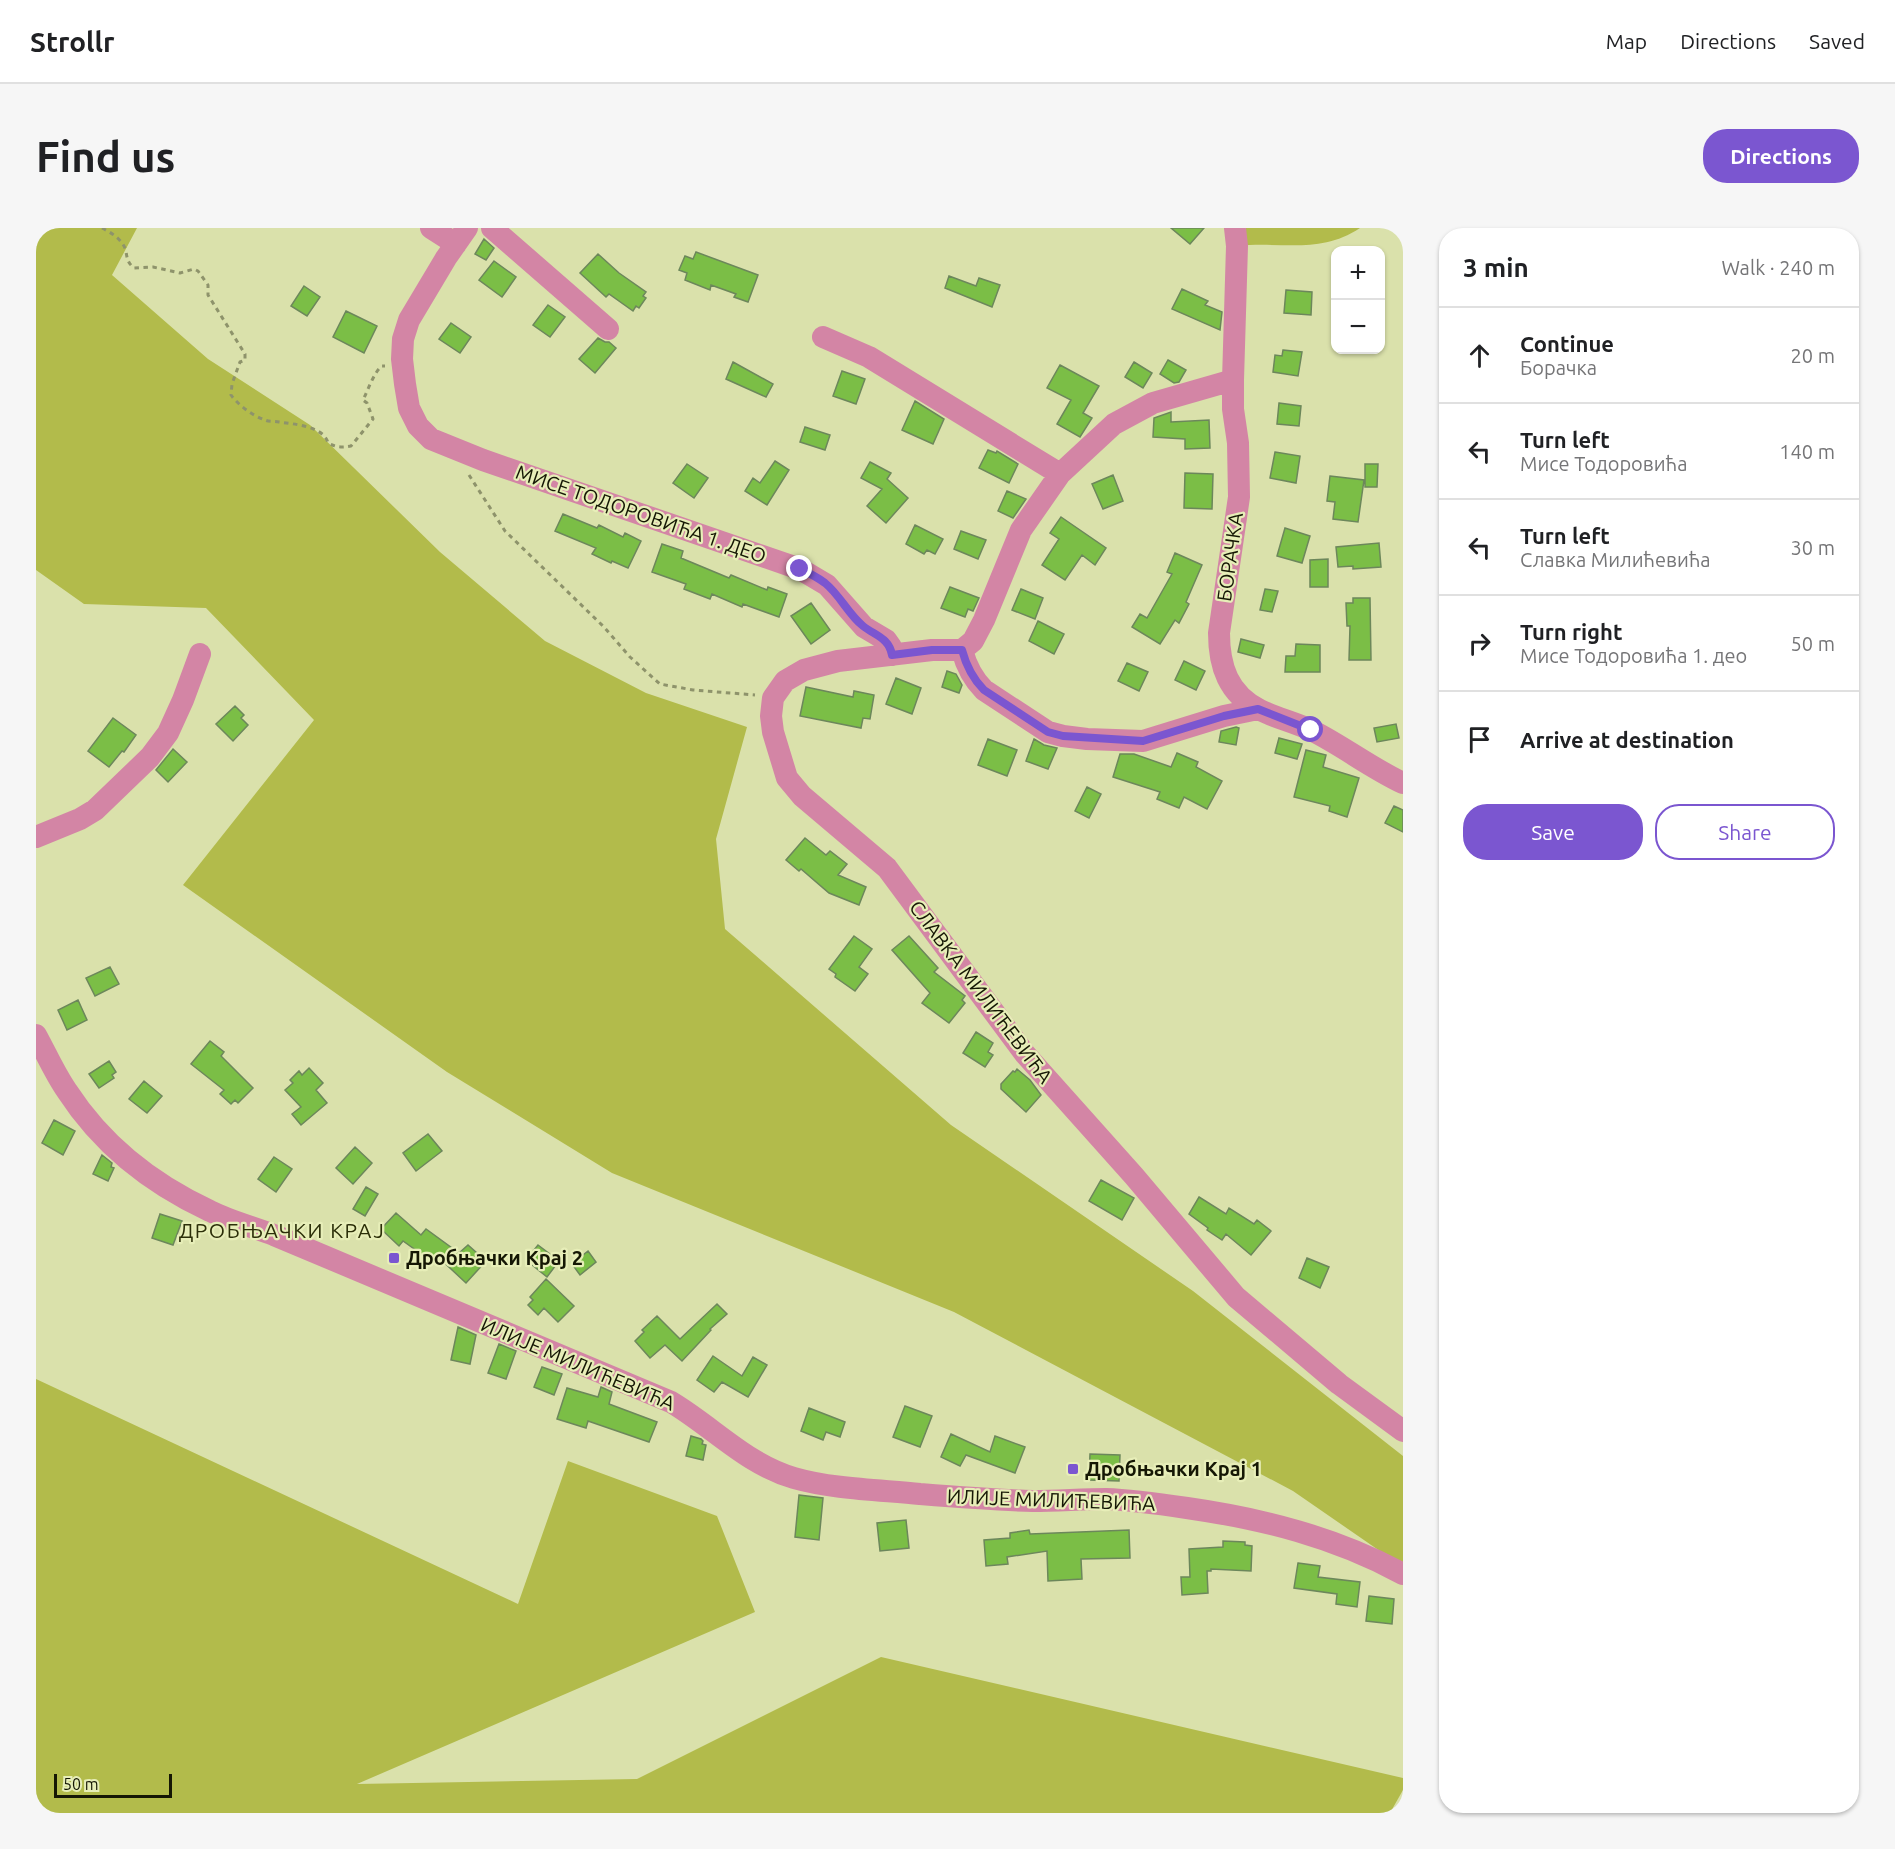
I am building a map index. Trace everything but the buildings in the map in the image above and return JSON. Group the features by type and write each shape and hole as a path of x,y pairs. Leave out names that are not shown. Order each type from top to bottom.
{"street":[{"path":"402,363 403,339 409,321 461,236 431,228"},
{"path":"492,228 608,329"},
{"name":"БОРАЧКА","path":"1235,228 1237,246 1233,409 1238,443 1239,497 1219,633 1219,654 1223,670 1234,689 1258,709 1311,730 1403,783"},
{"path":"823,337 869,357 1060,474"},
{"name":"МИСЕ ТОДОРОВИЋА 1. ДЕО","path":"402,363 409,408 418,426 431,440 800,569 827,585 859,622 886,640 892,655"},
{"path":"773,698 785,681 804,670 838,661 932,650 962,650 973,641 984,620 1021,530 1060,474 1114,424 1153,403 1233,380"},
{"path":"962,650 970,672 984,690 1048,732 1063,736 1143,741 1224,716 1258,709"},
{"path":"36,837 80,819 95,810 150,757 168,733 200,654"},
{"path":"1195,725 1234,689"},
{"name":"СЛАВКА МИЛИЋЕВИЋА","path":"773,698 771,716 780,759 787,778 802,796 887,868 1025,1054 1134,1176 1236,1298 1339,1384 1403,1431"},
{"name":"ИЛИЈЕ МИЛИЋЕВИЋА","path":"36,1035 66,1090 107,1142 130,1163 168,1190 211,1212 274,1235 671,1402 693,1414 722,1439 754,1460 792,1478 875,1490 968,1498 1035,1501 1106,1499 1205,1511 1283,1526 1323,1538 1352,1548 1403,1574"}],"path":[{"path":"102,228 114,235 122,244 126,258 134,268 153,267 180,273 194,269 198,271 208,285 208,295 245,354 232,384 231,395 238,405 266,421 292,424 319,431 328,443 334,446 339,448 351,446 373,419 367,403 363,400 372,384 376,370 382,366 402,363"},
{"path":"467,472 505,531 604,627 630,657 660,684 693,690 732,692 773,698"}],"green space":[{"path":"36,228 137,228 112,275 208,359 310,425 440,552 545,641 646,693 747,727 716,839 725,929 951,1125 1193,1291 1403,1456 1403,1567 1293,1491 954,1312 612,1173 447,1072 183,885 314,720 206,608 84,604 36,570"},
{"path":"1235,228 1360,228 1330,242 1237,246"},
{"path":"36,1379 518,1604 568,1461 717,1516 755,1612 357,1784 637,1779 881,1657 1403,1778 1403,1790 1390,1813 36,1813"}],"place":[{"name":"Дробњачки Крај 2","path":"394,1258"},
{"name":"Дробњачки Крај 1","path":"1073,1469"}],"district":[{"name":"ДРОБЊАЧКИ КРАЈ","path":"282,1231"}],"route":[{"path":"800,569 827,585 864,627 886,640 892,655 932,650 962,650 970,672 984,690 1048,732 1087,739 1143,741 1224,716 1258,709 1311,730"}]}
